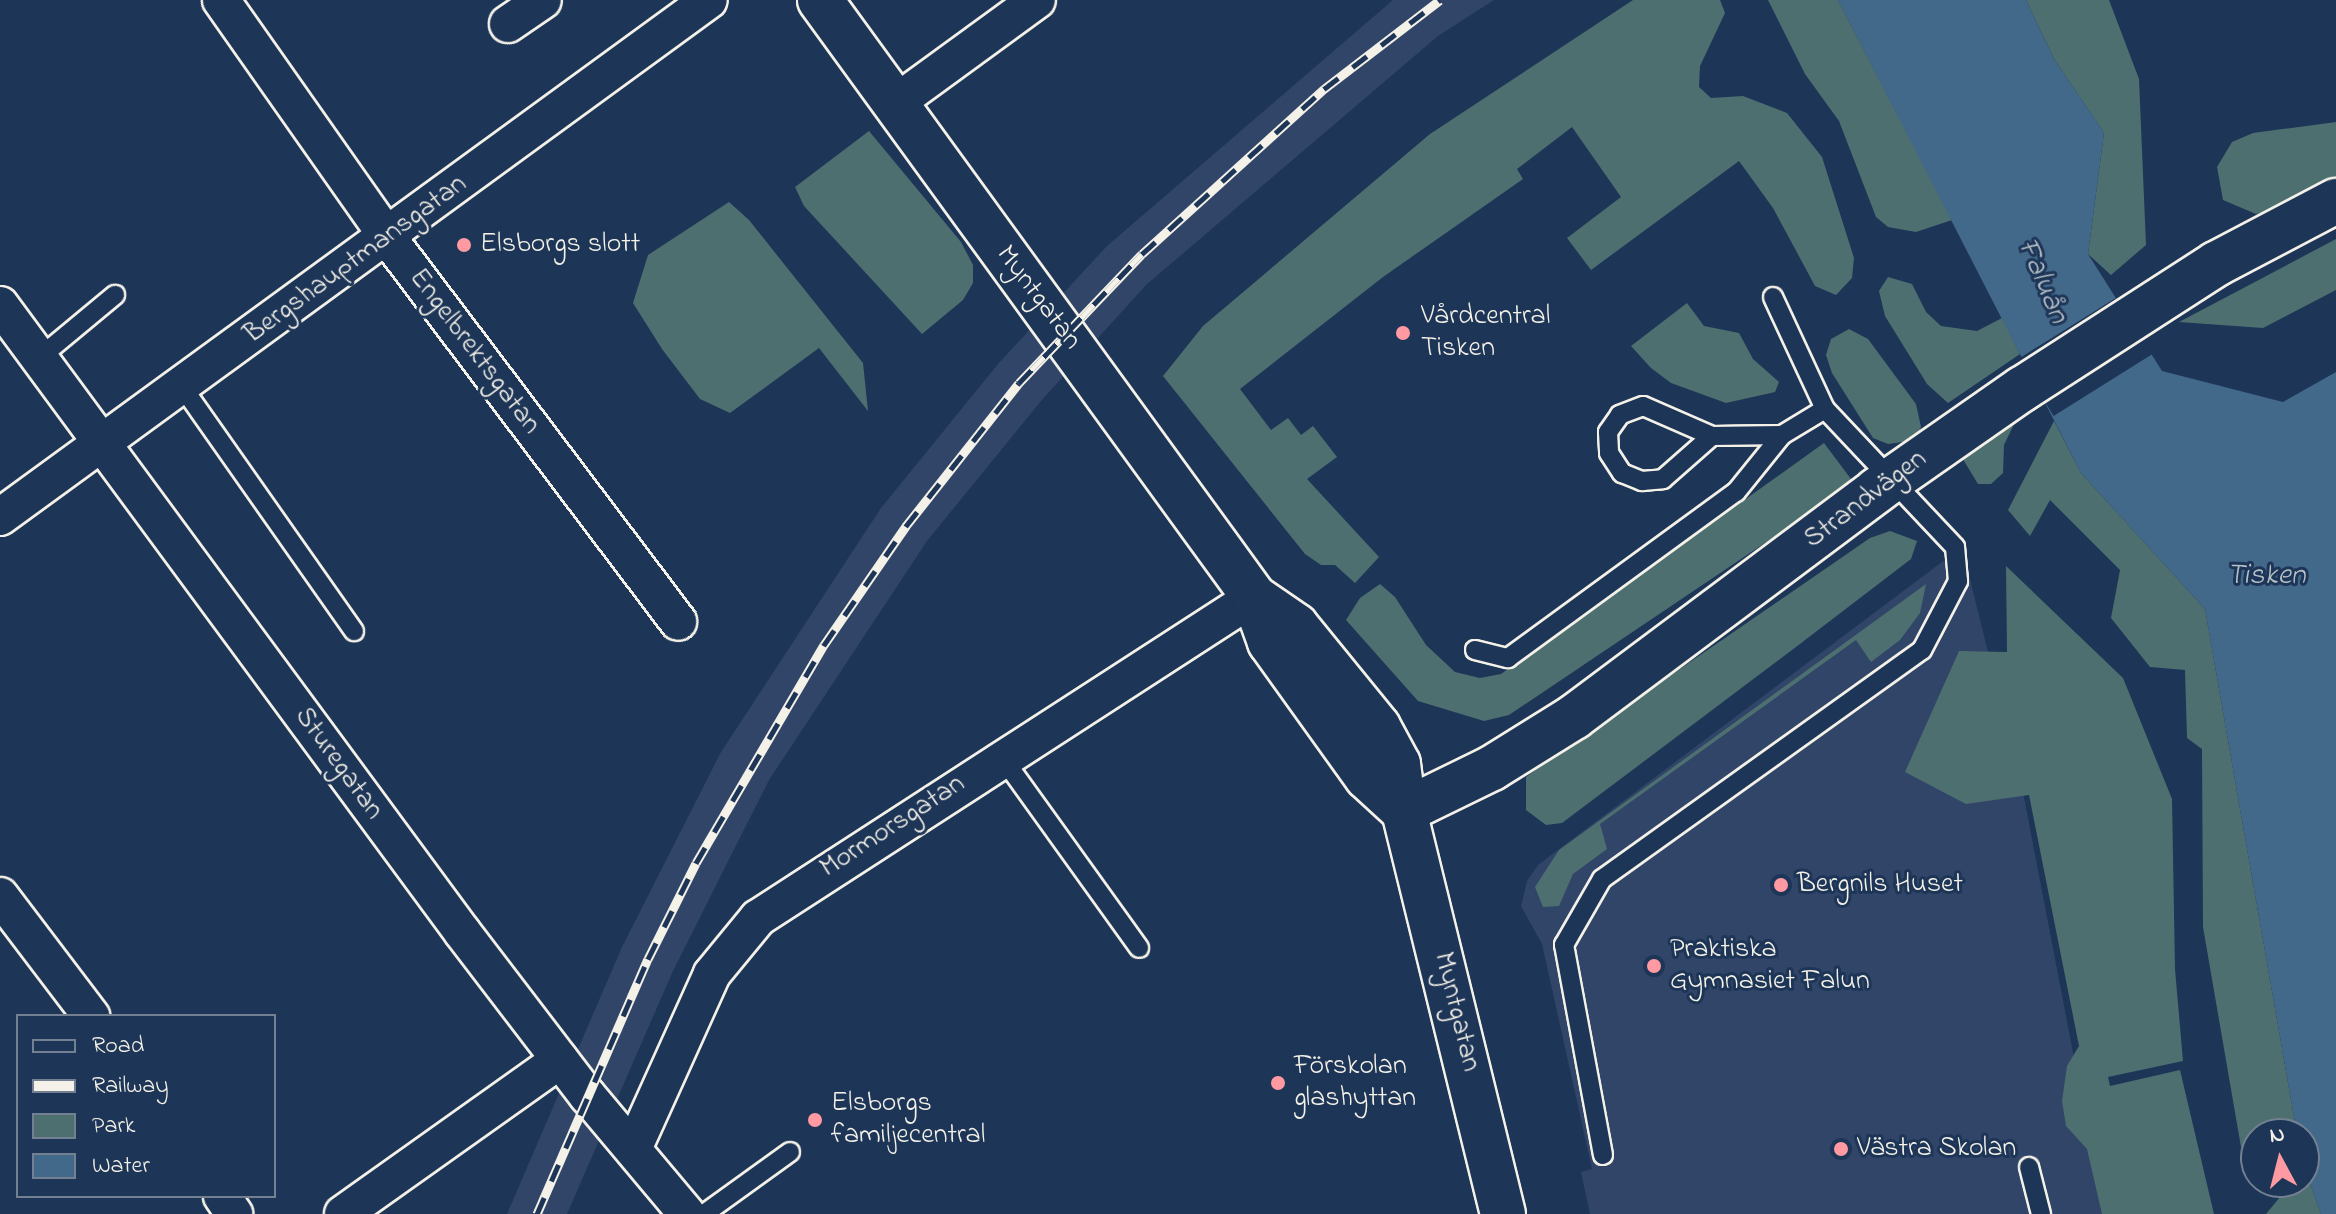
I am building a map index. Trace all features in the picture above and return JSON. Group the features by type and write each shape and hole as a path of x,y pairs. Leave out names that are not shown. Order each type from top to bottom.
{"street":[{"name":"Engelbrektsgatan","path":"221,0 388,238 678,622"},
{"path":"508,24 543,0"},
{"name":"Bergshauptmansgatan","path":"0,517 388,238 709,0"},
{"name":"Myntgatan","path":"820,0 1254,597 1296,626 1378,727 1398,764 1404,811 1451,984 1503,1214"},
{"path":"897,102 1037,0"},
{"name":"Strandvägen","path":"1404,811 1492,768 1574,717 1891,480 2022,389 2216,264 2336,201"},
{"name":"Sturegatan","path":"0,305 560,1060 687,1214"},
{"name":"Mormorsgatan","path":"633,1149 712,974 741,934 847,856 1254,597"},
{"path":"0,896 89,1014"},
{"path":"343,1214 560,1060"}],"lane":[{"path":"39,358 115,295"},
{"path":"1603,1155 1564,945 1602,879 1922,650 1958,581 1959,563 1955,547 1825,409 1773,297"},
{"path":"181,385 354,631"},
{"path":"1712,436 1663,479 1642,481 1622,473 1609,453 1608,432 1620,415 1643,406 1712,436 1782,435"},
{"path":"1475,650 1508,658 1736,492 1782,435 1825,409"},
{"path":"1002,757 1139,948"},
{"path":"704,1214 790,1152"},
{"path":"2029,1167 2041,1214"}],"shaded area":[{"path":"1393,0 1494,0 1438,36 1146,285 1041,401 927,541 769,780 673,971 567,1214 507,1214 622,947 721,752 881,508 998,364 1107,246"},
{"path":"1962,547 2024,797 2104,1214 1590,1214 1581,1172 1592,1169 1542,944 1521,906 1527,881 1538,865"}],"green space":[{"path":"1633,0 1720,0 1725,13 1700,66 1699,87 1711,98 1743,96 1787,113 1822,157 1854,258 1852,278 1836,295 1815,286 1773,208 1739,161 1591,270 1567,238 1621,197 1572,127 1517,169 1523,179 1383,277 1240,389 1271,430 1288,418 1301,435 1313,426 1337,457 1307,479 1379,557 1355,583 1335,565 1321,565 1305,554 1163,376 1203,326 1430,134"},
{"path":"1768,0 1838,0 1952,220 1916,232 1888,227 1876,217 1839,121 1805,74"},
{"path":"2026,0 2109,0 2139,79 2146,245 2111,275 2088,254 2104,133 2054,59"},
{"path":"2336,122 2336,180 2282,208 2256,214 2223,200 2217,167 2232,142 2253,133"},
{"path":"869,131 961,242 973,265 973,283 963,300 922,334 804,206 795,187"},
{"path":"729,202 749,220 863,363 868,411 819,348 730,413 700,399 662,349 633,303 648,255"},
{"path":"2336,239 2336,290 2263,328 2179,322"},
{"path":"1888,277 1912,284 1926,312 1941,326 1977,331 2002,318 2020,354 1948,403 1927,384 1885,316 1879,291"},
{"path":"1687,303 1704,326 1739,333 1753,359 1779,382 1775,392 1726,403 1671,383 1651,368 1631,346"},
{"path":"1849,329 1868,339 1916,404 1921,427 1916,440 1888,444 1873,438 1832,373 1826,355 1831,339"},
{"path":"2016,420 2004,445 2003,473 1991,484 1978,484 1958,451"},
{"path":"2054,421 2081,473 2205,609 2294,1118 2240,1118 2240,1141 2203,927 2202,749 2187,738 2185,670 2150,667 2111,618 2120,570 2050,500 2030,536 2008,510"},
{"path":"1824,443 1854,483 1509,715 1484,721 1418,701 1346,620 1360,598 1380,584 1395,597 1426,645 1455,672 1480,678 1501,674"},
{"path":"1890,531 1917,541 1911,559 1562,823 1546,825 1526,810 1526,777 1870,538"},
{"path":"2006,566 2123,678 2172,799 2175,969 2183,1061 2108,1077 2110,1086 2180,1070 2214,1214 2102,1214 2087,1149 2066,1126 2062,1101 2067,1066 2079,1046 2029,795 1966,804 1905,772 1959,651 2007,652"},
{"path":"1926,584 1920,613 1900,640 1871,662 1856,640 1600,824 1607,849 1573,874 1559,906 1543,907 1535,887 1559,850"},
{"path":"2279,1198 2315,1198 2321,1214 2266,1214"}],"water":[{"path":"1838,0 2026,0 2054,59 2104,133 2088,254 2162,371 2283,402 2336,372 2336,1214 2321,1214 2315,1198 2320,1198 2320,1118 2294,1118 2205,609 2081,473"}],"pier":[{"path":"2119,296 2155,353 2054,416 2018,359"}],"railway":[{"path":"537,1214 648,959 696,863 824,645 906,526 1019,383 1142,254 1324,89 1440,0"}],"place":[{"name":"Elsborgs slott","path":"464,245"},
{"name":"Vårdcentral Tisken","path":"1403,333"},
{"name":"Bergnils Huset","path":"1781,885"},
{"name":"Praktiska Gymnasiet Falun","path":"1654,966"},
{"name":"Förskolan glashyttan","path":"1278,1083"},
{"name":"Elsborgs familjecentral","path":"815,1120"},
{"name":"Västra Skolan","path":"1841,1149"}],"water label":[{"name":"Faluån","path":"2042,281"},
{"name":"Tisken","path":"2266,576"}]}
